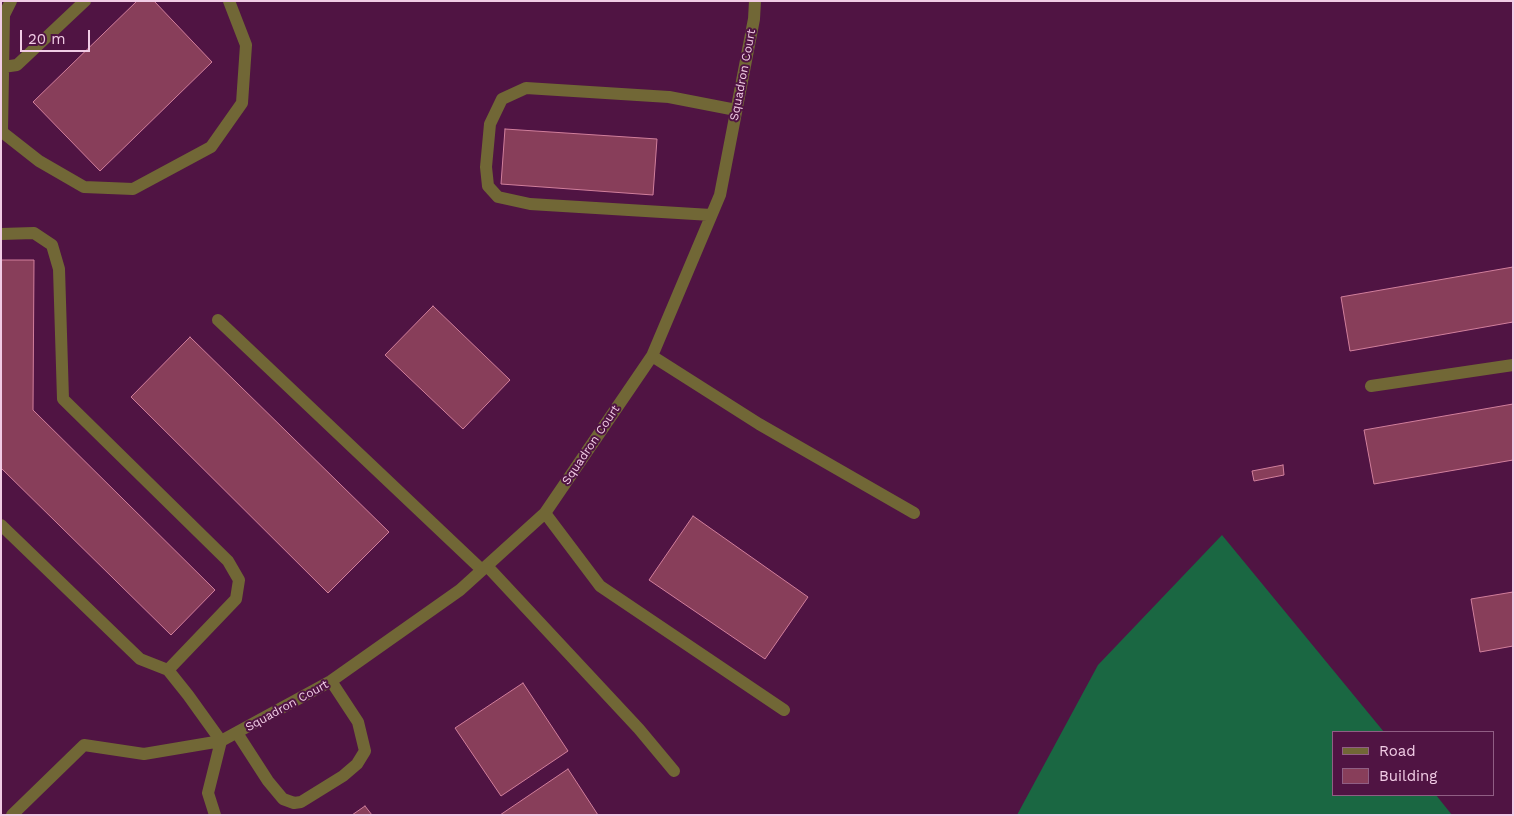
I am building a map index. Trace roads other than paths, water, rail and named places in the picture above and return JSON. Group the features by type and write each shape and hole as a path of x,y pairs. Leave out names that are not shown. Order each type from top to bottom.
{"street":[{"path":"10,1 4,15 2,132 40,161 84,187 133,189 211,147 242,103 246,45 228,1"},
{"path":"3,67 17,65 85,1"},
{"name":"Squadron Court","path":"221,742 331,681 460,590 545,513 652,356 720,194 754,19 755,1"},
{"path":"711,215 530,204 498,197 488,186 486,168 490,124 502,99 526,88 669,97 736,110"},
{"path":"1,234 34,232 52,246 59,269 62,400 228,561 239,580 236,600 168,670"},
{"path":"218,320 484,568 639,729 674,770"},
{"path":"652,356 759,424 914,513"},
{"path":"1370,386 1513,365"},
{"path":"545,513 600,586 784,710"},
{"path":"1,525 140,659 168,670 188,695 221,742 208,794 215,815"},
{"path":"237,733 268,781 283,799 294,803 301,802 343,776 357,764 365,751 358,722 331,681"},
{"path":"12,815 84,745 144,754 221,742"}]}
